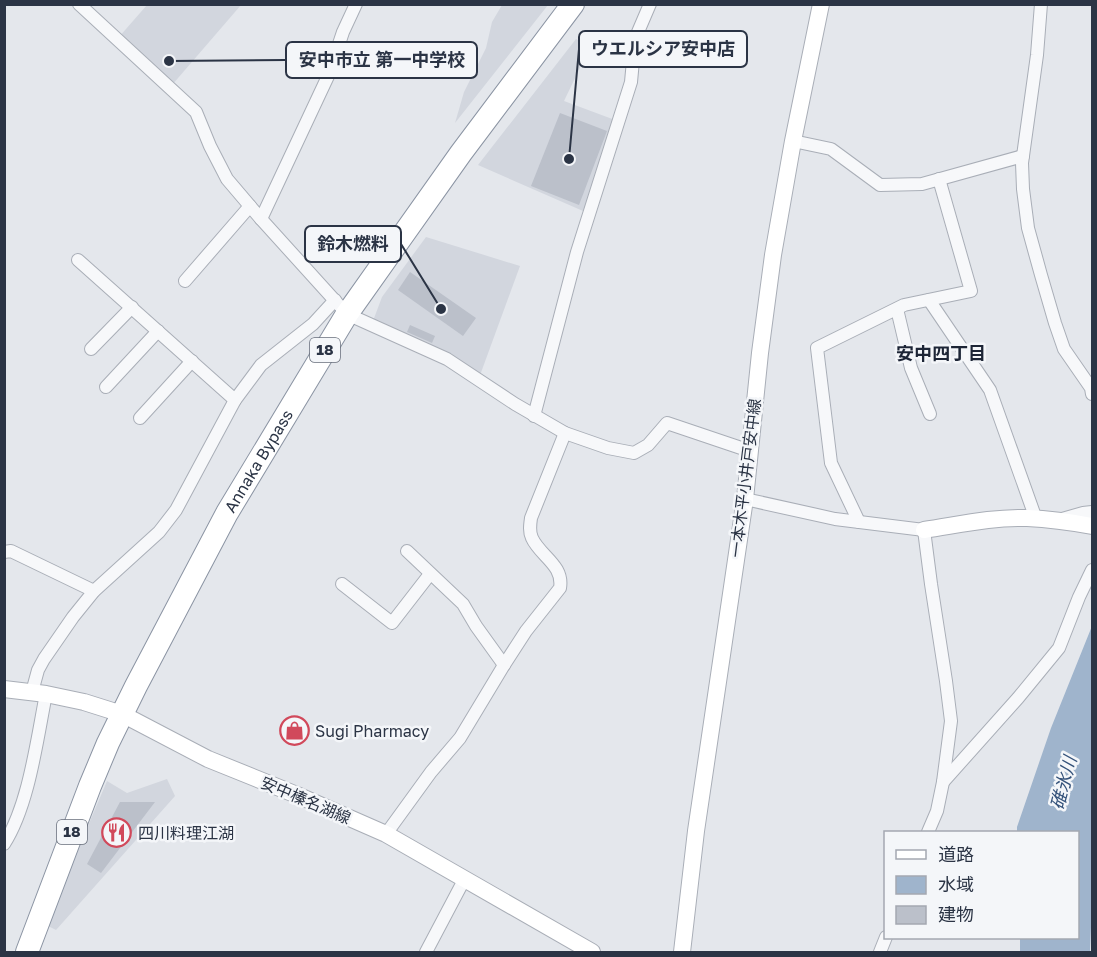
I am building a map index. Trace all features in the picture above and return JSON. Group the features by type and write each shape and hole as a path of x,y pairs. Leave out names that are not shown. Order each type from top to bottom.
{"highway":[{"name":"Annaka Bypass","path":"27,952 90,786 122,714 227,513 341,307 461,153 534,54 573,7"}],"main road":[{"name":"一本木平小井戸安中線","path":"682,952 696,831 745,499 773,255 821,4"},
{"path":"924,530 992,520 1036,519 1092,526"},
{"name":"安中榛名湖線","path":"4,688 84,702 122,714 208,759 386,834 592,952"}],"street":[{"path":"79,4 196,112 227,179 341,307 447,359 534,416 566,433 608,448 634,453 648,445 667,423 750,451"},
{"path":"261,219 329,74 343,32 356,4"},
{"path":"534,416 577,252 631,82 635,39 650,4"},
{"path":"1041,4 1037,55 1023,156 1023,189 1028,228 1064,349 1091,388 1092,394"},
{"path":"793,141 831,149 880,185 922,184 1023,156"},
{"path":"859,522 831,463 817,348 904,305 971,291 939,179"},
{"path":"185,281 250,206"},
{"path":"78,260 235,400"},
{"path":"929,300 990,390 1036,519"},
{"path":"91,349 132,307"},
{"path":"4,844 16,822 27,785 39,693 38,670 44,659 94,591 159,532 169,520 235,400 261,365 313,324 341,307"},
{"path":"897,309 911,368 930,414"},
{"path":"106,387 158,331"},
{"path":"140,418 192,361"},
{"path":"386,834 431,772 460,738 526,631 560,588 559,573 531,537 530,528 531,519 566,433"},
{"path":"745,499 836,519 924,530 951,721 943,782 937,811 928,831"},
{"path":"1058,521 1092,512"},
{"path":"4,552 10,551 94,591"},
{"path":"407,551 463,604 504,665"},
{"path":"943,782 1059,648 1092,570"},
{"path":"342,584 392,623 430,574"},
{"path":"426,952 464,880"}],"shaded area":[{"path":"147,5 241,5 172,85 119,37"},
{"path":"502,5 548,5 455,123 464,92 486,48 492,22"},
{"path":"576,39 590,47 564,101 615,120 583,211 478,165"},
{"path":"426,237 520,266 479,378 373,321 382,297"},
{"path":"167,779 175,796 56,930 46,925 107,781 127,793"}],"water":[{"name":"碓氷川","path":"1092,626 1090,952 1020,952 1020,939 1079,939 1079,831 1017,831 1051,728"}],"building":[{"path":"560,113 607,131 579,205 531,186"},
{"path":"410,272 476,318 463,336 398,290"},
{"path":"410,325 435,336 432,343 407,332"},
{"name":"四川料理江湖","path":"120,802 155,802 101,873 87,864"}],"place":[{"name":"安中市立 第一中学校","path":"169,61"},
{"name":"ウエルシア安中店","path":"569,159"},
{"name":"鈴木燃料","path":"441,309"},
{"name":"Sugi Pharmacy","path":"294,731"},
{"name":"四川料理江湖","path":"117,833"}],"district":[{"name":"安中四丁目","path":"941,354"}]}
